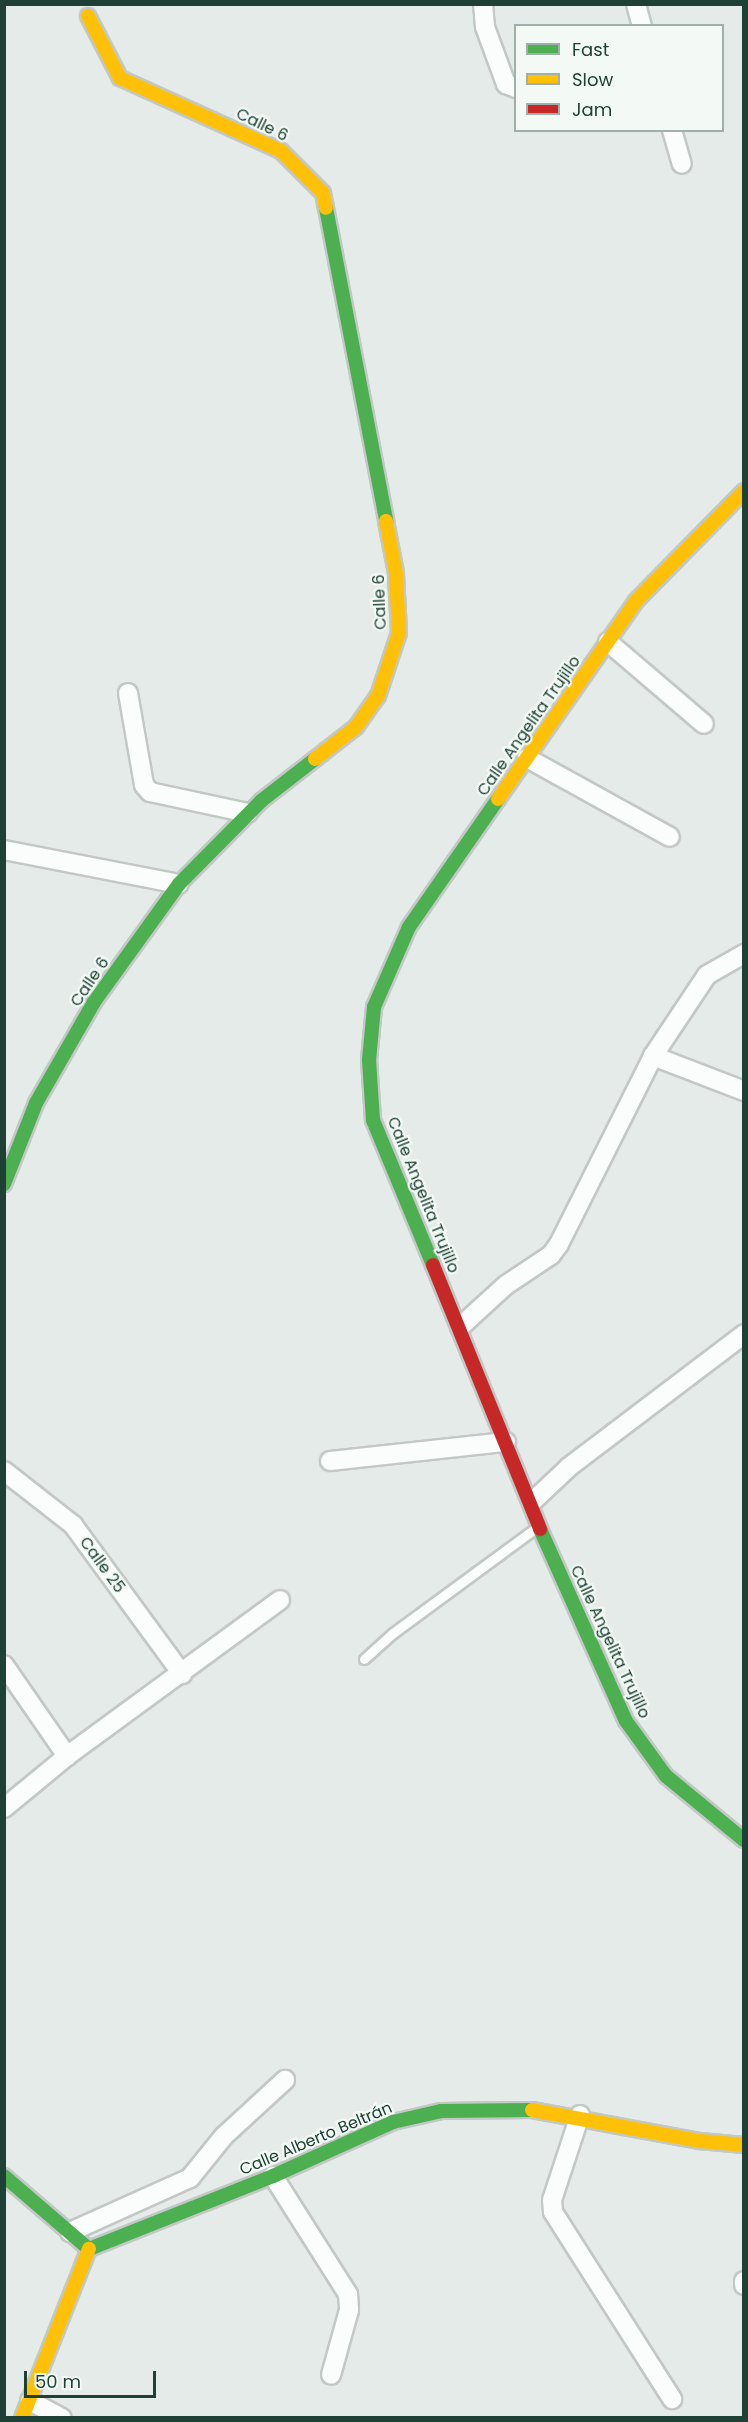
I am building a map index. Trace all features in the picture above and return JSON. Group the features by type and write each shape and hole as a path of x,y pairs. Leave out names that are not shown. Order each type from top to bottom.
{"street":[{"path":"483,4 485,27 506,84 514,87"},
{"path":"636,4 641,24"},
{"name":"Calle 6","path":"4,1184 36,1103 94,1002 179,884 249,813 356,727 378,696 399,633 396,573 323,193 281,151 120,78 88,16"},
{"path":"673,132 682,165"},
{"name":"Calle Angelita Trujillo","path":"744,491 636,601 409,927 374,1007 369,1060 373,1120 532,1502 539,1526 626,1721 666,1776 744,1840"},
{"path":"608,642 704,724"},
{"path":"129,693 141,773 150,792 249,813"},
{"path":"527,759 670,837"},
{"path":"4,850 179,884"},
{"path":"460,1326 506,1285 551,1255 559,1244 653,1056 707,975 744,954"},
{"path":"653,1056 742,1087"},
{"path":"532,1502 570,1467 744,1334"},
{"path":"330,1461 506,1442"},
{"name":"Calle 25","path":"4,1471 73,1525 182,1674"},
{"path":"4,1808 67,1756 280,1600"},
{"path":"4,1665 67,1756"},
{"path":"70,2232 190,2178 224,2136 285,2080"},
{"name":"Calle Alberto Beltrán","path":"89,2249 273,2176 393,2122 441,2111 489,2107 580,2115 700,2141 744,2145"},
{"path":"580,2115 552,2200 553,2212 672,2399"},
{"path":"4,2176 89,2249 26,2409 62,2418"},
{"path":"273,2176 348,2294 349,2310 331,2375"}],"lane":[{"path":"364,1659 393,1633 539,1526"}],"traffic: fast":[{"path":"326,208 386,521"},
{"path":"4,1184 36,1103 94,1002 179,884 261,801 315,759"},
{"path":"433,1265 373,1120 369,1060 374,1007 409,927 498,799"},
{"path":"540,1529 626,1721 666,1776 744,1840"},
{"path":"89,2249 273,2176 393,2122 441,2111 532,2110"},
{"path":"4,2176 89,2249"}],"traffic: slow":[{"path":"88,16 120,78 281,151 323,193 326,208"},
{"path":"498,799 636,601 744,491"},
{"path":"315,759 356,727 378,696 399,633 396,573 386,521"},
{"path":"532,2110 700,2141 744,2145"},
{"path":"22,2418 89,2249"}],"traffic: jam":[{"path":"433,1265 540,1529"}]}
